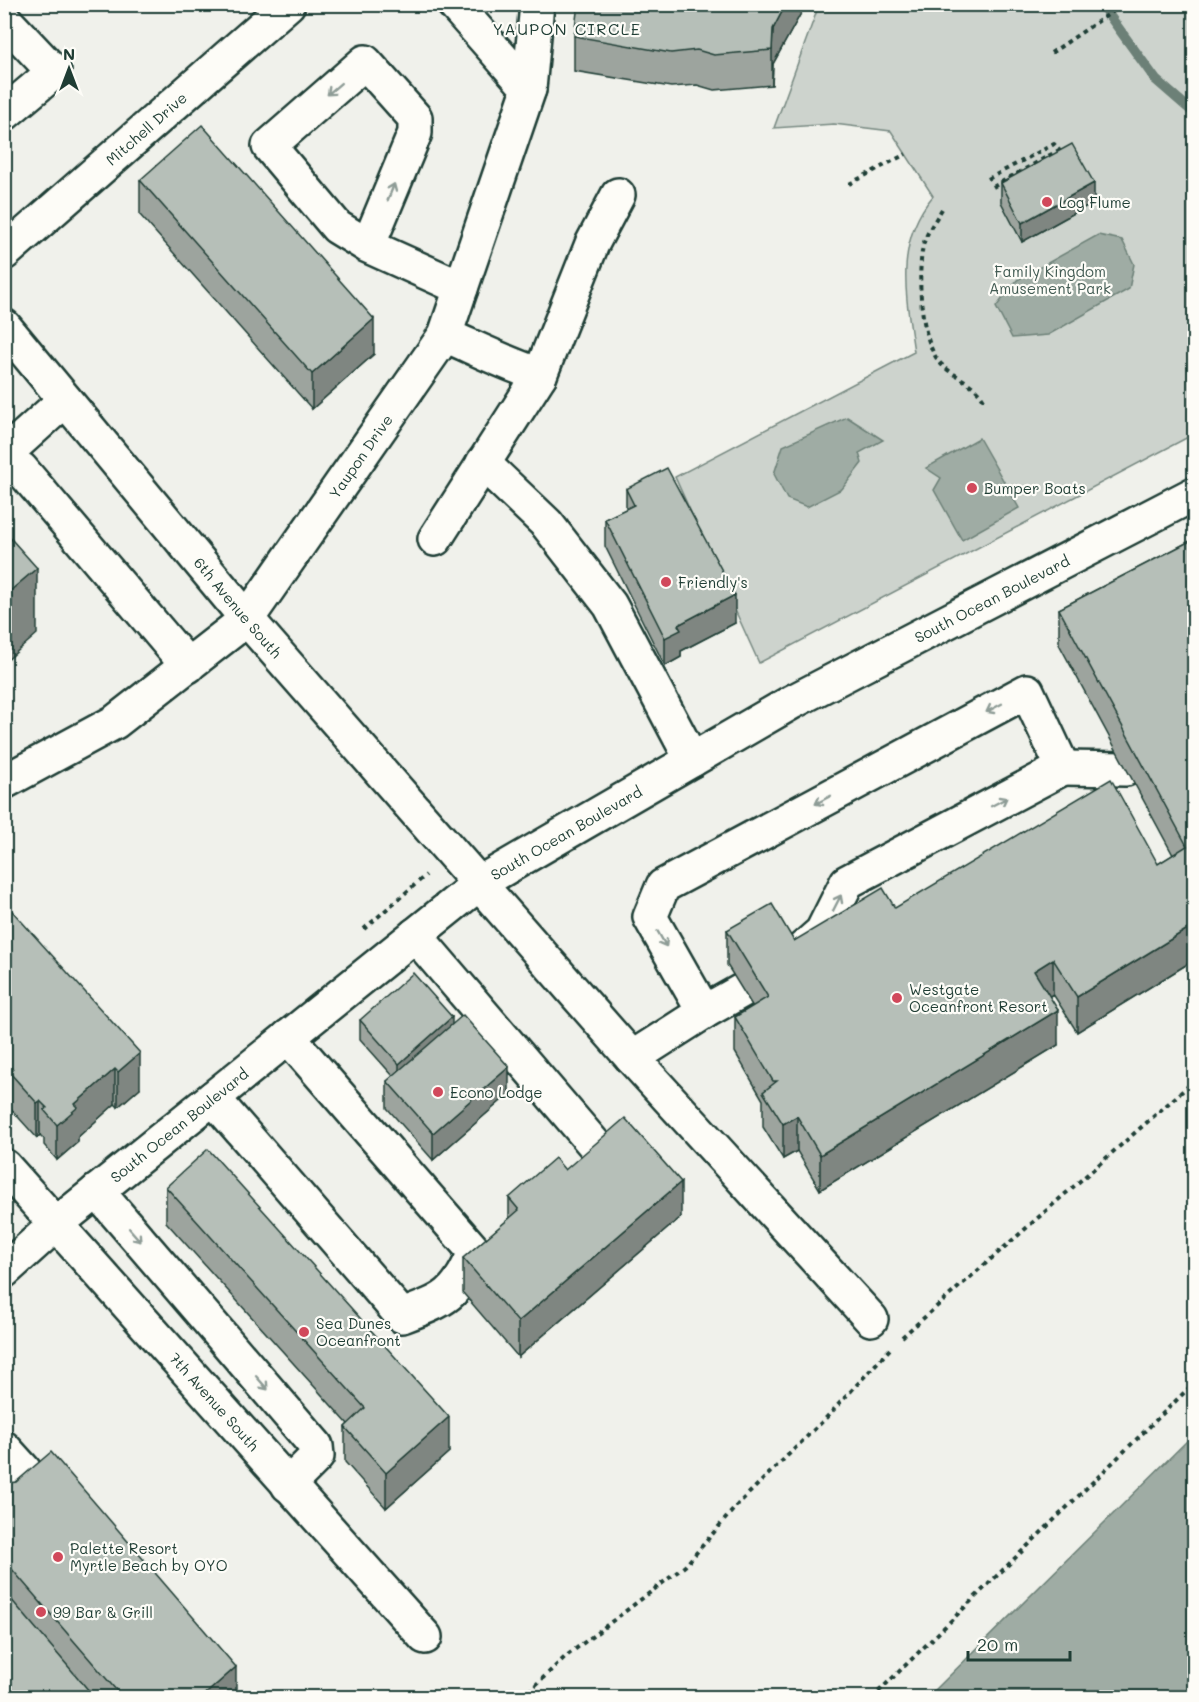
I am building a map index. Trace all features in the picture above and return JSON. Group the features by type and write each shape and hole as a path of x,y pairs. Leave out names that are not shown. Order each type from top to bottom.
{"street":[{"name":"Mitchell Drive","path":"4,253 288,4"},
{"path":"454,4 529,89"},
{"name":"Yaupon Drive","path":"4,782 116,722 247,619 445,335 529,89 537,4"},
{"path":"4,19 54,72 4,114"},
{"path":"368,246 415,133 415,118 365,63 269,147 337,227 368,246 461,288"},
{"path":"435,538 540,375 592,244 618,195"},
{"name":"6th Avenue South","path":"4,326 247,619 481,882 632,1058 871,1319"},
{"path":"445,335 489,354 501,363 540,375"},
{"path":"65,400 13,462 188,666"},
{"path":"483,463 547,524 610,605 692,760"},
{"name":"South Ocean Boulevard","path":"4,1271 55,1225 481,882 792,702 1194,494"},
{"path":"704,1012 650,917 663,886 1027,691 1063,768"},
{"path":"786,962 822,932 847,882 1063,768 1126,769 1194,732"},
{"path":"415,935 599,1150"},
{"path":"632,1058 742,990"},
{"path":"213,1098 402,1316 437,1303 463,1282 475,1252 288,1037"},
{"name":"7th Avenue South","path":"4,1166 425,1637"},
{"path":"97,1191 316,1446 317,1456 288,1485"}],"path":[{"path":"1051,53 1124,4"},
{"path":"988,179 1054,144 1059,150 1018,173 1022,180"},
{"path":"849,184 906,154"},
{"path":"993,187 1012,176 1016,184"},
{"path":"942,209 923,244 921,262 923,309 929,339 942,364 973,385 984,400"},
{"path":"522,1698 565,1658 685,1566 739,1503 825,1419 910,1328 1079,1184 1194,1081"},
{"path":"872,1698 1194,1383"}],"green space":[{"name":"Family Kingdom Amusement Park","path":"819,5 1194,5 1194,434 759,663 675,477 914,352 906,290 908,251 912,232 933,196 891,131 834,124 774,128"}],"shaded area":[{"path":"1098,235 1122,240 1134,264 1129,289 1048,335 1012,338 996,307 1017,280"},
{"path":"847,417 883,440 859,453 862,463 842,489 807,507 787,499 774,474 783,446"},
{"name":"Bumper Boats","path":"979,438 1019,508 962,540 934,490 941,478 926,468"},
{"path":"1194,1434 1194,1697 928,1697"}],"building":[{"path":"578,4 786,4 773,29 772,50 714,55 697,50 671,53 574,36"},
{"path":"202,125 374,319 312,374 140,180"},
{"path":"1072,144 1094,183 1022,223 1001,183"},
{"path":"667,468 735,595 678,625 681,630 665,638 605,519 634,505 626,489"},
{"path":"4,531 37,568 4,596"},
{"name":"Westgate Oceanfront Resort","path":"1194,539 1194,842 1192,843 1194,848 1194,925 1077,997 1053,959 1034,971 1058,1010 820,1155 797,1116 783,1124 763,1092 777,1081 773,1081 735,1017 768,997 727,930 772,904 794,941 883,888 895,908 1111,779 1158,864 1187,846 1059,609"},
{"path":"4,902 140,1053 118,1072 115,1069 75,1104 78,1107 57,1125 44,1110 47,1108 40,1101 37,1103 10,1073 13,1070 4,1063"},
{"path":"413,973 452,1017 399,1064 360,1020"},
{"path":"463,1015 509,1067 433,1133 387,1081"},
{"path":"625,1118 681,1182 518,1322 463,1258 519,1210 509,1198 555,1158 565,1170"},
{"path":"208,1149 449,1417 386,1473 345,1427 365,1408 166,1187"},
{"name":"Palette Resort Myrtle Beach by OYO","path":"51,1452 236,1667 201,1698 123,1698 4,1560 4,1484 16,1482"},
{"path":"4,1591 90,1692 84,1698 4,1698"}],"waterway":[{"path":"1101,4 1156,80 1194,113"}],"place":[{"name":"Log Flume","path":"1047,202"},
{"name":"Bumper Boats","path":"972,488"},
{"name":"Friendly's","path":"666,582"},
{"name":"Westgate Oceanfront Resort","path":"897,998"},
{"name":"Econo Lodge","path":"438,1092"},
{"name":"Sea Dunes Oceanfront","path":"304,1332"},
{"name":"Palette Resort Myrtle Beach by OYO","path":"58,1557"},
{"name":"99 Bar & Grill","path":"41,1612"}],"district":[{"name":"YAUPON CIRCLE","path":"567,28"}]}
